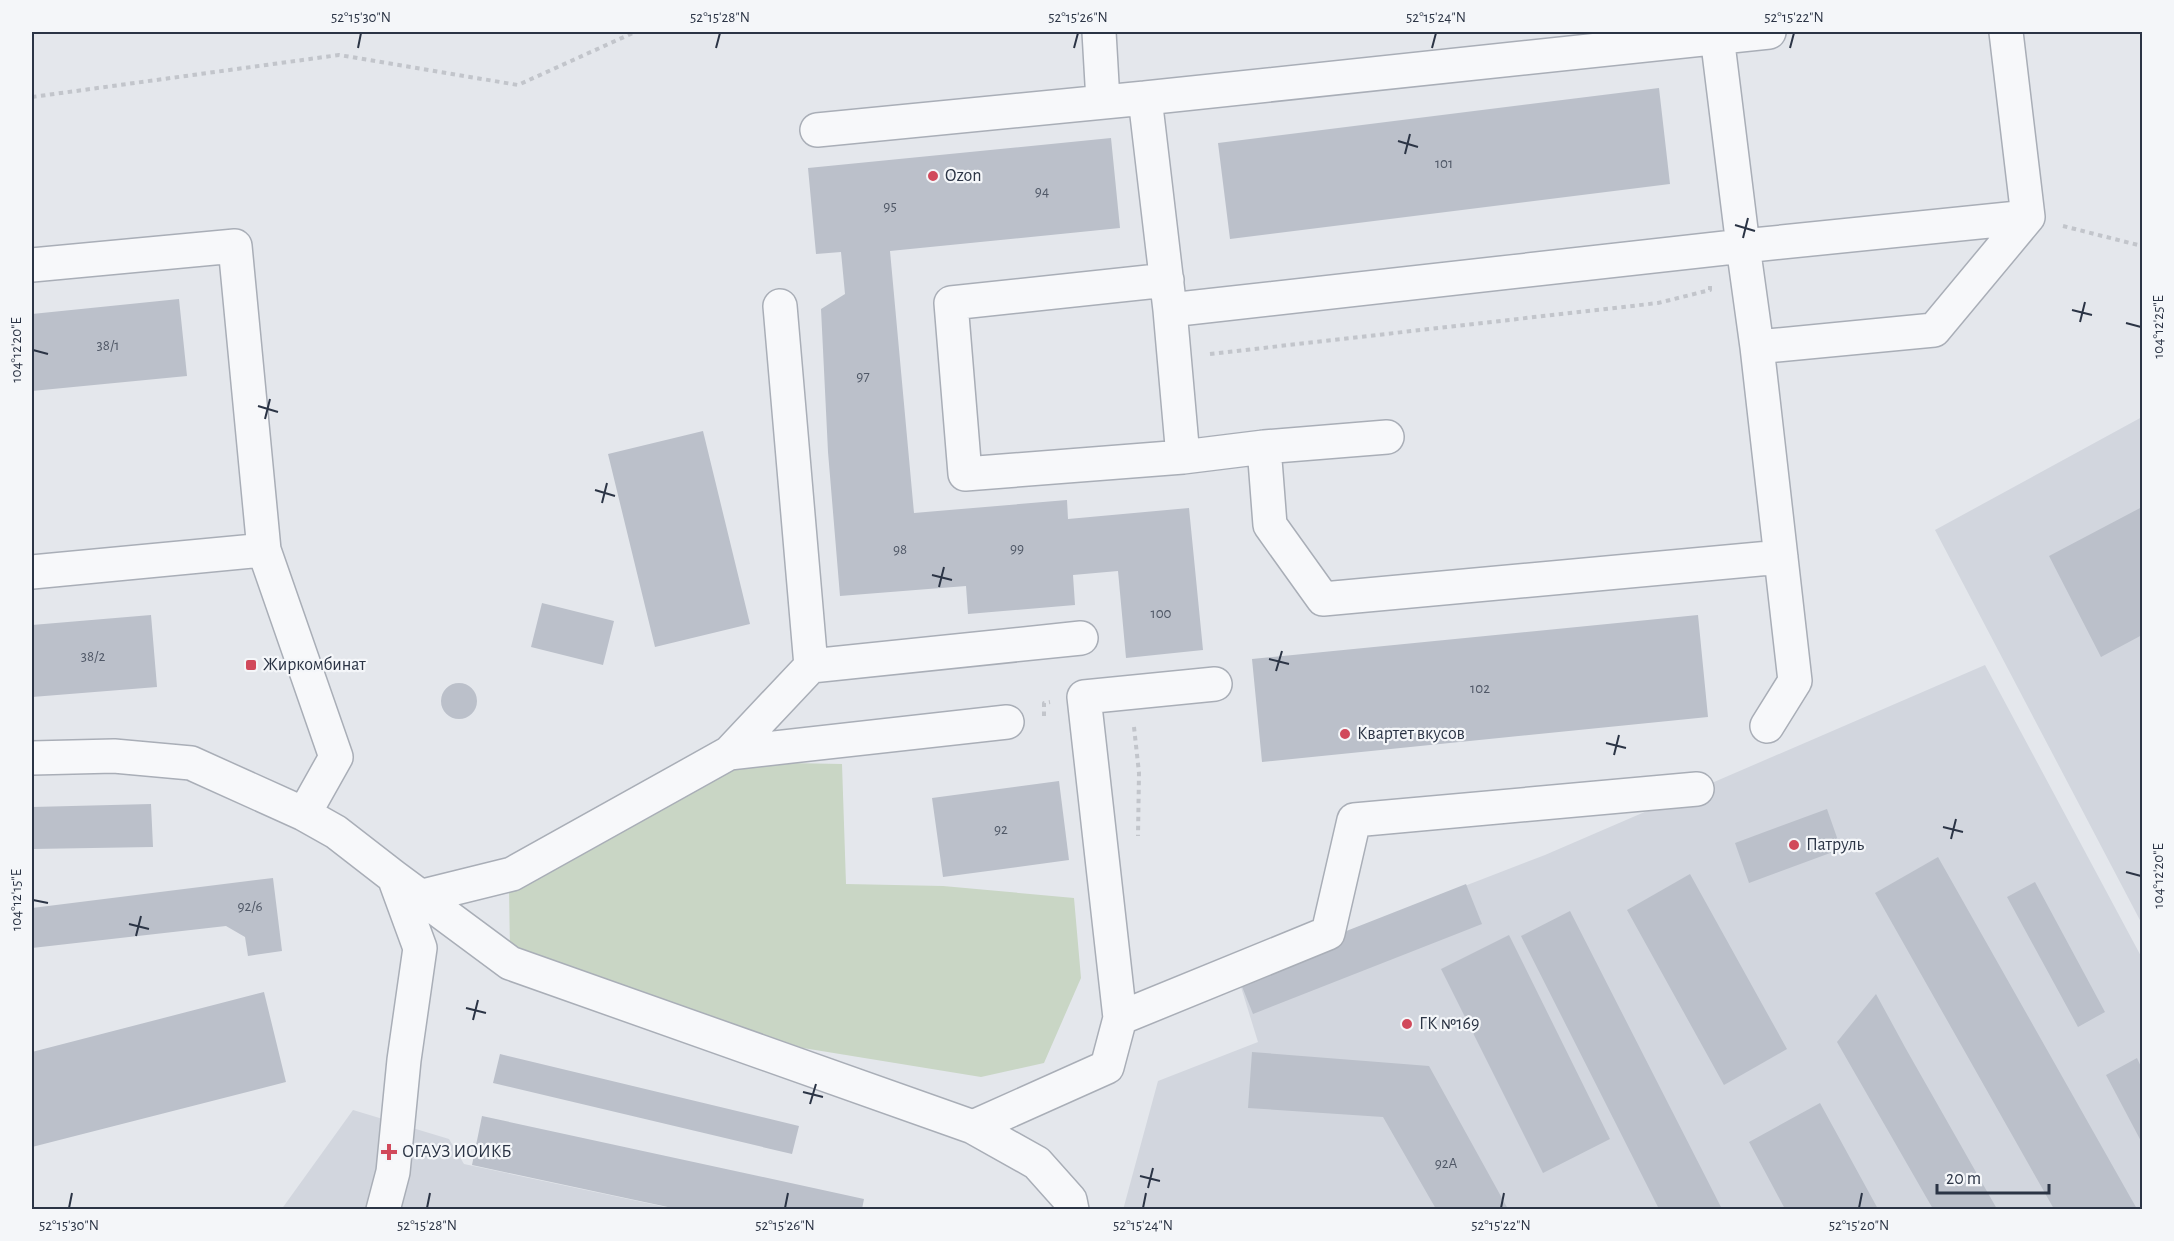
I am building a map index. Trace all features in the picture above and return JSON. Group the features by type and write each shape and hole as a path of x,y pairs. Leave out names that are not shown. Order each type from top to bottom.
{"lane":[{"path":"1098,32 1103,101"},
{"path":"817,130 1769,32"},
{"path":"1757,347 1934,330 2028,217 2006,32"},
{"path":"1717,36 1757,347 1795,681 1767,726"},
{"path":"1145,98 1169,295 1183,457"},
{"path":"1388,437 1264,447 1183,457 965,474 951,303 1169,295 1743,246 2028,217"},
{"path":"32,264 235,246 264,550 336,757 304,814"},
{"path":"780,306 811,666"},
{"path":"1264,447 1270,525 1323,599 1781,557"},
{"path":"32,572 264,550"},
{"path":"419,897 512,874 729,753 811,666 1081,638"},
{"path":"973,1127 1107,1067 1119,1018 1084,697 1215,684"},
{"path":"729,753 1007,722"},
{"path":"32,758 114,756 191,763 304,814 336,832 419,897 510,963 973,1127 1037,1163 1070,1200 1072,1209"},
{"path":"1119,1018 1328,933 1354,820 1697,789"},
{"path":"384,1209 393,1172 404,1060 420,948 394,877"}],"path":[{"path":"32,97 339,55 518,84 635,32"},
{"path":"2028,217 2142,246"},
{"path":"1211,364 1210,354 1658,303 1710,290"}],"shaded area":[{"path":"2142,417 2142,924 1935,530"},
{"path":"1985,665 2142,958 2142,1209 1123,1210 1158,1081 1258,1042 1237,974 1545,855"},
{"name":"ОГАУЗ ИОИКБ","path":"353,1110 449,1139 464,1164 675,1209 281,1210"}],"green space":[{"path":"728,762 842,764 846,884 943,886 1074,898 1081,978 1044,1063 981,1077 803,1048 510,951 509,889"}],"building":[{"path":"1659,88 1670,184 1230,239 1218,143"},
{"path":"1111,138 1120,228 890,251 914,513 1067,500 1068,519 1189,508 1203,650 1126,658 1118,571 1073,575 1075,605 968,614 966,586 840,596 828,452 821,309 845,294 841,252 816,254 808,168"},
{"path":"179,299 187,376 32,391 32,314"},
{"path":"703,431 750,624 655,647 608,454"},
{"path":"2142,507 2142,635 2101,657 2049,556"},
{"path":"542,603 614,621 603,665 531,647"},
{"path":"151,615 157,687 32,697 32,625"},
{"path":"1698,615 1708,717 1262,762 1252,659"},
{"path":"459,683 472,688 477,701 472,714 459,719 446,714 441,701 446,688"},
{"path":"1059,781 1069,860 943,877 932,798"},
{"path":"151,804 153,847 32,849 32,807"},
{"path":"1827,809 1841,849 1749,883 1735,843"},
{"path":"1938,857 2137,1209 2054,1209 1875,893"},
{"path":"1690,874 1787,1049 1724,1085 1627,910"},
{"path":"273,878 282,951 248,956 245,937 226,926 32,948 32,908"},
{"path":"2035,882 2105,1012 2078,1027 2007,897"},
{"path":"1466,884 1482,924 1253,1014 1237,974"},
{"path":"1570,911 1722,1209 1659,1209 1521,936"},
{"path":"1509,935 1610,1139 1543,1173 1441,969"},
{"path":"264,992 286,1082 32,1147 32,1052"},
{"path":"1876,994 1997,1209 1933,1209 1837,1042"},
{"path":"1252,1052 1429,1066 1508,1209 1436,1209 1383,1117 1248,1108"},
{"path":"500,1054 799,1126 792,1154 493,1083"},
{"path":"2137,1058 2142,1069 2142,1143 2106,1075"},
{"path":"1820,1103 1878,1209 1785,1209 1749,1142"},
{"path":"482,1116 864,1199 862,1209 677,1209 472,1165"}],"place":[{"name":"Ozon","path":"933,176"},
{"name":"Жиркомбинат","path":"251,665"},
{"name":"Квартет вкусов","path":"1345,734"},
{"name":"Патруль","path":"1794,845"},
{"name":"ГК №169","path":"1407,1024"},
{"name":"ОГАУЗ ИОИКБ","path":"389,1152"}]}
